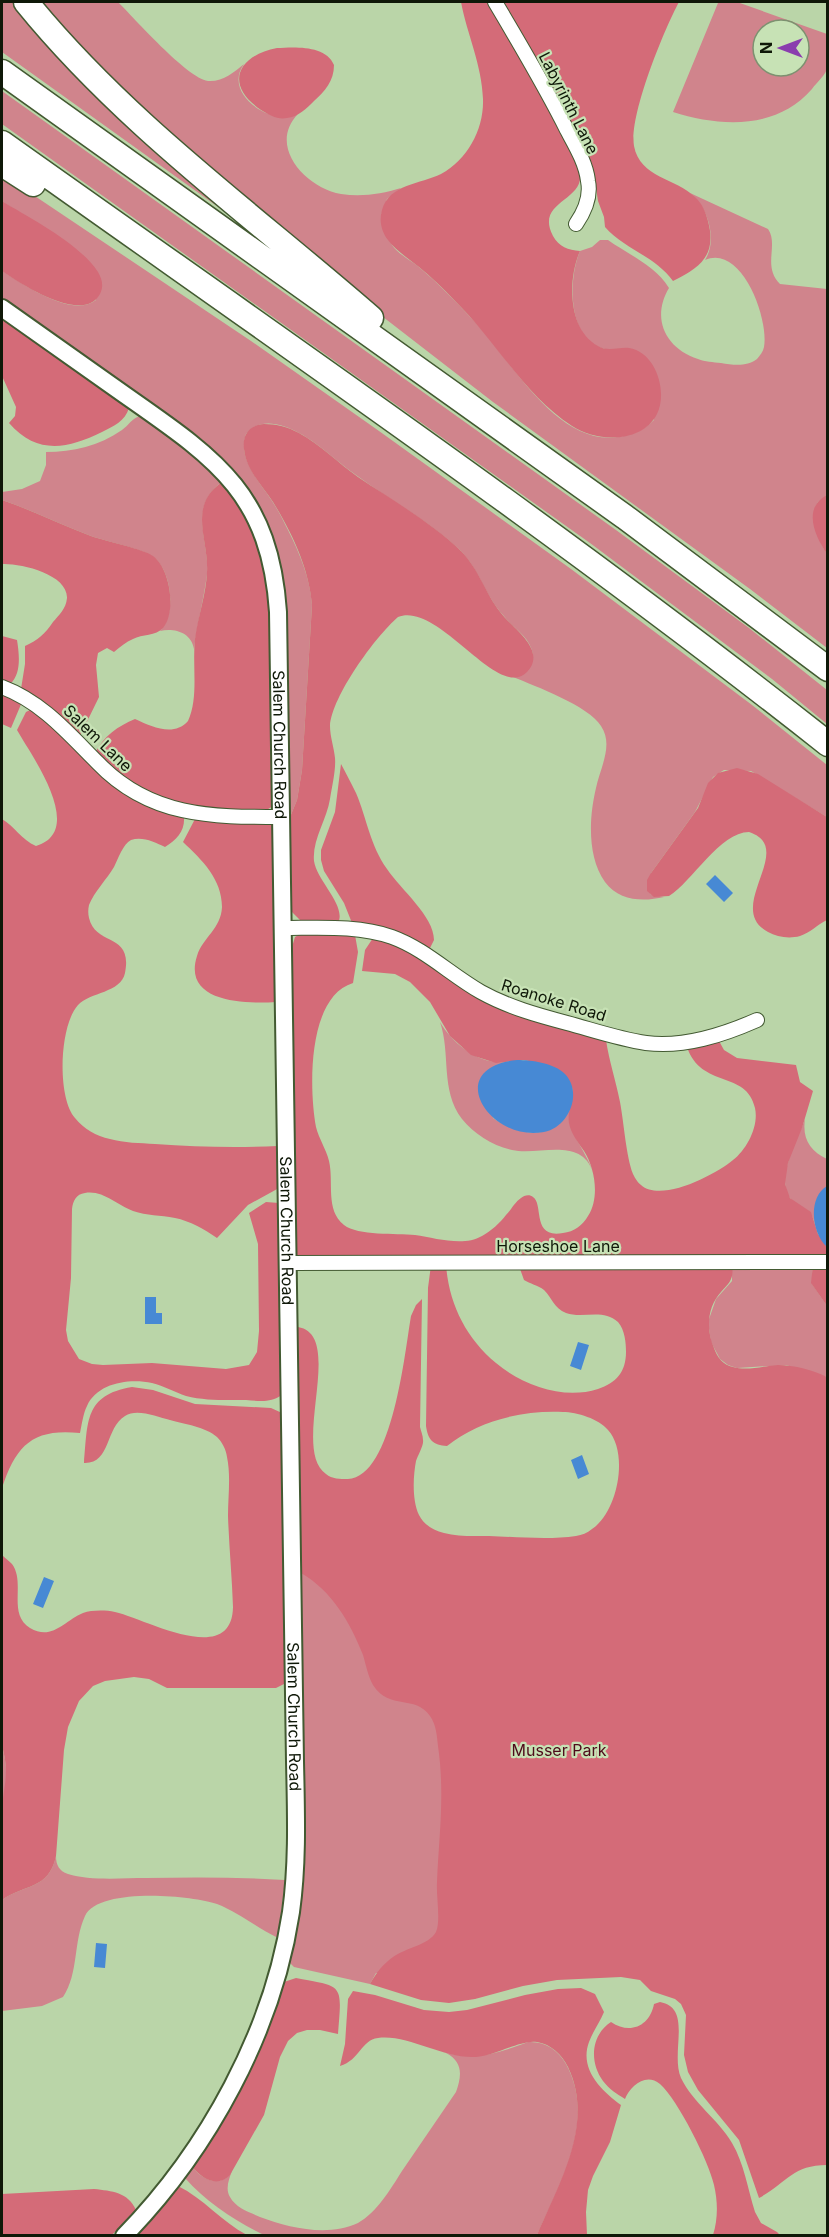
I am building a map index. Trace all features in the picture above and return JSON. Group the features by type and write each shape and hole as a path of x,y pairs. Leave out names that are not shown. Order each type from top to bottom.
{"highway":[{"path":"26,2 73,55 163,144 361,309 484,416"},
{"path":"2,72 484,416 828,669"},
{"path":"2,143 580,556 828,744"},
{"path":"2,164 276,338"}],"street":[{"name":"Labyrinth Lane","path":"495,2 560,115 584,166 588,177 589,193 585,209 576,224"},
{"name":"Salem Church Road","path":"2,308 197,446 223,470 250,507 270,554 277,594 296,1822 291,1912 273,1988 258,2028 233,2082 206,2131 185,2162 148,2210 124,2235"},
{"name":"Salem Lane","path":"2,687 20,694 44,710 113,778 141,796 189,813 281,817"},
{"name":"Roanoke Road","path":"283,928 356,929 390,936 418,950 478,991 505,1004 635,1041 657,1044 687,1042 728,1032 757,1020"},
{"name":"Horseshoe Lane","path":"288,1263 828,1262"}],"green space":[{"path":"2,2 16,2 223,206 221,209 2,52"},
{"path":"35,2 118,2 187,70 208,81 223,78 244,64 239,75 240,86 253,105 276,116 287,117 298,114 290,126 287,139 289,152 295,164 304,174 315,183 341,194 372,194 401,188 387,199 381,215 392,245 441,287 554,414 574,427 595,436 628,435 641,430 654,420 628,348 605,349 593,343 583,334 577,321 573,292 576,263 580,251 592,247 600,240 608,240 642,261 664,280 669,288 661,310 664,331 670,340 687,354 703,361 744,364 757,359 764,347 762,319 757,303 741,273 731,263 718,258 705,260 711,243 709,224 702,207 690,193 768,229 772,242 772,270 780,284 827,289 827,495 815,507 821,544 827,554 827,648 750,589 493,402 365,303 168,138"},
{"path":"461,2 488,2 577,161 579,184 575,191 554,209 549,225 558,243 568,249 580,251 572,288 580,328 598,346 609,349 629,348 638,351 653,365 660,385 660,405 650,424 641,431 618,437 593,435 572,426 555,414 525,384 470,316 428,275 395,248 384,233 381,214 391,195 451,168 466,152 481,121 482,86"},
{"path":"502,2 679,2 642,94 634,132 634,146 643,165 687,191 703,208 708,221 710,243 699,265 673,281 666,272 605,227 594,175"},
{"path":"737,2 782,18 751,18 751,78 811,78 811,28 827,34 827,69 812,89 782,112 765,118 729,122 710,121 673,112 718,3"},
{"path":"277,48 317,51 330,58 334,65 331,81 322,93 299,114 291,117 277,118 261,110 249,100 239,82 240,73 252,58"},
{"path":"2,91 616,530 749,628 827,690 827,724 772,679 590,543 2,124"},
{"path":"2,174 251,341 379,431 571,569 752,705 827,765 827,817 751,771 724,770 713,777 695,812 651,873 650,894 664,897 640,899 617,893 605,882 599,872 592,849 591,824 594,799 606,749 605,733 601,726 574,704 513,677 518,677 533,654 531,648 491,599 467,557 460,550 303,435 278,425 268,424 258,425 246,434 244,443 247,461 297,548 307,576 312,605 302,770 297,800 290,817 285,602 274,541 263,514 246,487 224,460 194,433 2,298 2,271 35,291 61,303 86,305 96,300 80,253 2,201"},
{"path":"2,201 54,232 90,261 102,285 100,294 92,302 80,305 52,299 2,271"},
{"path":"2,318 129,408 122,420 89,438 65,445 42,444 20,433 9,423 15,416 16,407 2,376"},
{"path":"140,416 192,453 222,482 211,492 205,502 203,513 207,574 194,649 186,635 181,632 160,631 169,614 170,592 164,571 152,556 91,536 2,500 2,492 22,489 40,481 46,465 46,452 66,451 95,444 113,436"},
{"path":"264,424 287,428 307,438 358,477 449,540 467,558 495,605 526,640 533,656 532,664 527,672 515,678 500,674 449,635 431,623 414,616 398,617 367,652 346,684 333,714 330,726 335,758 334,773 328,807 314,853 316,869 338,909 340,916 338,923 301,921 292,912 290,817 297,800 302,770 312,605 307,578 293,538 273,502 251,471 245,457 244,439 248,431"},
{"path":"222,482 246,518 256,541 266,576 270,613 273,806 265,811 212,809 163,798 146,792 125,780 95,753 112,732 135,719 170,730 188,721 194,692 195,639 207,572 202,513 211,491"},
{"path":"827,495 827,554 815,531 813,515 819,501"},
{"path":"2,500 91,536 148,553 159,562 164,570 170,590 170,611 167,621 160,631 130,640 114,652 107,648 98,653 96,665 99,697 80,736 21,689 25,646 47,630 64,609 67,598 60,582 52,576 31,568 2,564"},
{"path":"2,636 17,640 18,669 10,684 2,681"},
{"path":"2,693 22,702 11,728 2,724"},
{"path":"32,709 45,718 116,788 146,805 184,817 179,835 165,847 144,839 128,842 89,905 89,916 93,927 124,951 125,973 118,985 83,1001 72,1015 67,1029 63,1062 65,1095 69,1108 82,1126 91,1132 121,1141 201,1146 278,1146 279,1188 248,1205 217,1238 186,1221 133,1211 98,1194 85,1193 77,1196 72,1209 71,1278 66,1330 68,1341 79,1359 92,1364 152,1363 226,1369 249,1365 257,1352 259,1331 258,1244 249,1213 266,1202 279,1203 282,1395 265,1401 209,1399 186,1396 152,1383 134,1381 115,1384 106,1387 92,1398 84,1412 80,1433 50,1433 29,1442 20,1450 7,1473 2,1488 2,819 36,846 50,838 57,825 56,809 51,792 17,730 26,712"},
{"path":"341,764 356,793 381,860 429,922 434,940 429,950 352,923 344,903 324,871 321,850 335,812"},
{"path":"737,768 758,774 827,817 827,920 804,935 779,936 768,932 756,921 753,908 755,894 765,864 766,851 762,840 749,832 738,834 728,840 669,896 654,897 647,891 647,880 698,808 708,783 718,773"},
{"path":"195,819 267,822 272,825 276,1002 234,1001 207,992 199,983 195,972 197,956 203,943 219,921 222,907 215,879 204,863 183,842"},
{"path":"300,934 355,935 358,952 353,983 338,992 327,1006 319,1025 312,1090 316,1127 329,1161 334,1212 338,1219 350,1229 466,1241 489,1232 519,1200 529,1195 536,1201 542,1226 546,1231 563,1233 574,1230 586,1219 592,1209 595,1192 595,1183 588,1158 569,1123 572,1087 543,1064 524,1060 496,1063 471,1055 450,1036 430,1002 410,982 395,974 362,971 365,950 373,938 411,952 467,991 606,1040 633,1174 641,1185 650,1190 661,1191 688,1185 725,1166 747,1143 755,1122 755,1108 750,1096 743,1088 702,1069 687,1047 719,1041 724,1050 737,1058 796,1065 800,1082 813,1091 788,1163 785,1184 790,1198 811,1212 818,1234 827,1247 827,1259 304,1259 297,1256 292,947 295,937"},
{"path":"440,1022 452,1038 467,1051 486,1060 505,1062 487,1071 493,1118 514,1129 535,1133 555,1127 570,1109 571,1126 593,1173 580,1155 570,1151 512,1150 484,1139 472,1130 455,1108 451,1096"},
{"path":"805,1119 804,1126 808,1144 827,1159 827,1186 817,1198 816,1227 809,1212 792,1200 785,1182 789,1160"},
{"name":"Musser Park","path":"431,1265 446,1265 455,1307 468,1331 485,1353 507,1371 544,1389 572,1393 598,1389 610,1384 619,1376 626,1359 625,1337 618,1322 612,1318 599,1315 572,1315 562,1311 544,1290 524,1280 519,1266 732,1265 731,1280 716,1298 709,1319 711,1341 721,1360 729,1366 738,1368 791,1366 827,1377 827,2165 797,2171 759,2198 739,2140 698,2090 688,2072 684,2055 686,2015 681,2004 675,1999 651,1991 640,1980 621,1977 557,1980 449,2003 421,2000 370,1984 389,1960 428,1940 436,1932 441,1798 440,1764 436,1730 430,1716 424,1709 387,1698 380,1693 371,1682 358,1643 339,1608 322,1589 301,1573 298,1327 312,1335 318,1350 313,1442 316,1461 328,1476 348,1479 363,1473 376,1457 386,1436 400,1382 411,1316 422,1299 420,1427 423,1442 416,1461 414,1496 421,1519 436,1530 461,1536 533,1538 576,1536 590,1530 601,1521 608,1510 618,1482 618,1453 608,1430 593,1419 569,1412 516,1415 472,1430 447,1446 432,1441 426,1426 428,1288"},
{"path":"732,1265 813,1265 812,1284 827,1306 827,1377 786,1365 737,1368 720,1359 711,1342 708,1322 716,1299 732,1281"},
{"path":"813,1265 827,1266 827,1306 811,1283"},
{"path":"132,1387 153,1390 195,1404 271,1408 282,1413 286,1683 276,1688 167,1688 149,1679 134,1677 105,1681 93,1686 79,1701 68,1727 64,1750 56,1856 53,1867 42,1881 2,1900 1,1817 6,1769 2,1746 2,1555 12,1564 16,1572 19,1614 23,1622 38,1631 51,1631 76,1616 90,1611 115,1612 166,1630 203,1637 219,1634 229,1625 233,1607 228,1516 229,1471 226,1451 219,1439 195,1426 135,1413 125,1416 119,1422 99,1458 93,1462 84,1463 88,1423 97,1404 105,1396"},
{"path":"301,1539 827,1961 376,1973 370,1984 294,1967 289,1962 299,1913 304,1847"},
{"path":"2,1746 6,1776 2,1807"},
{"path":"56,1856 57,1865 62,1871 86,1878 285,1880 278,1938 225,1907 204,1901 167,1896 146,1896 107,1901 93,1907 85,1916 81,1926 72,1978 63,1997 42,2006 2,2011 2,1900 42,1881 53,1867"},
{"path":"296,1978 323,1983 336,1990 340,2005 338,2034 307,2030 297,2033 288,2041 280,2057 264,2115 230,2175 220,2181 210,2180 192,2167 221,2123 276,2005 284,1982"},
{"path":"581,1988 595,1994 604,2012 589,2042 587,2061 589,2070 599,2086 621,2105 610,2142 588,2190 587,2235 537,2235 571,2153 578,2110 575,2088 568,2067 563,2058 551,2048 542,2043 531,2042 483,2056 464,2057 401,2040 378,2038 368,2042 352,2059 340,2066 345,2044 348,1999 353,1991 375,1995 424,2010 449,2012 558,1989"},
{"path":"660,2002 670,2006 676,2013 679,2033 678,2068 681,2078 692,2095 732,2143 743,2168 755,2212 761,2223 780,2235 713,2235 717,2210 714,2185 699,2147 675,2103 660,2084 649,2079 635,2085 625,2099 608,2086 599,2074 594,2049 604,2027 611,2022 625,2028 638,2026 648,2018 654,2004"},
{"path":"528,2042 545,2045 563,2059 575,2086 578,2107 577,2129 572,2151 537,2235 264,2235 242,2224 222,2210 185,2178 192,2167 201,2176 212,2181 223,2180 232,2171 228,2191 236,2204 260,2217 283,2225 334,2230 358,2223 383,2200 456,2092 460,2070 456,2060 446,2053 469,2056 488,2054"},
{"path":"178,2186 196,2197 229,2224 247,2235 136,2235"},
{"path":"94,2189 124,2196 129,2199 136,2210 112,2235 2,2236 2,2194"}],"water":[{"path":"715,875 733,893 724,902 706,884"},
{"path":"517,1060 555,1067 565,1074 570,1082 573,1090 571,1108 560,1124 553,1129 544,1132 524,1132 506,1127 492,1116 482,1103 478,1089 482,1076 494,1066"},
{"path":"827,1186 827,1247 815,1224 814,1206 821,1191"},
{"path":"145,1297 156,1297 156,1313 162,1313 162,1324 145,1324"},
{"path":"578,1342 589,1345 581,1370 570,1366"},
{"path":"582,1455 589,1474 578,1479 571,1460"},
{"path":"44,1577 54,1581 43,1608 33,1604"},
{"path":"96,1943 107,1944 105,1968 94,1967"}]}
